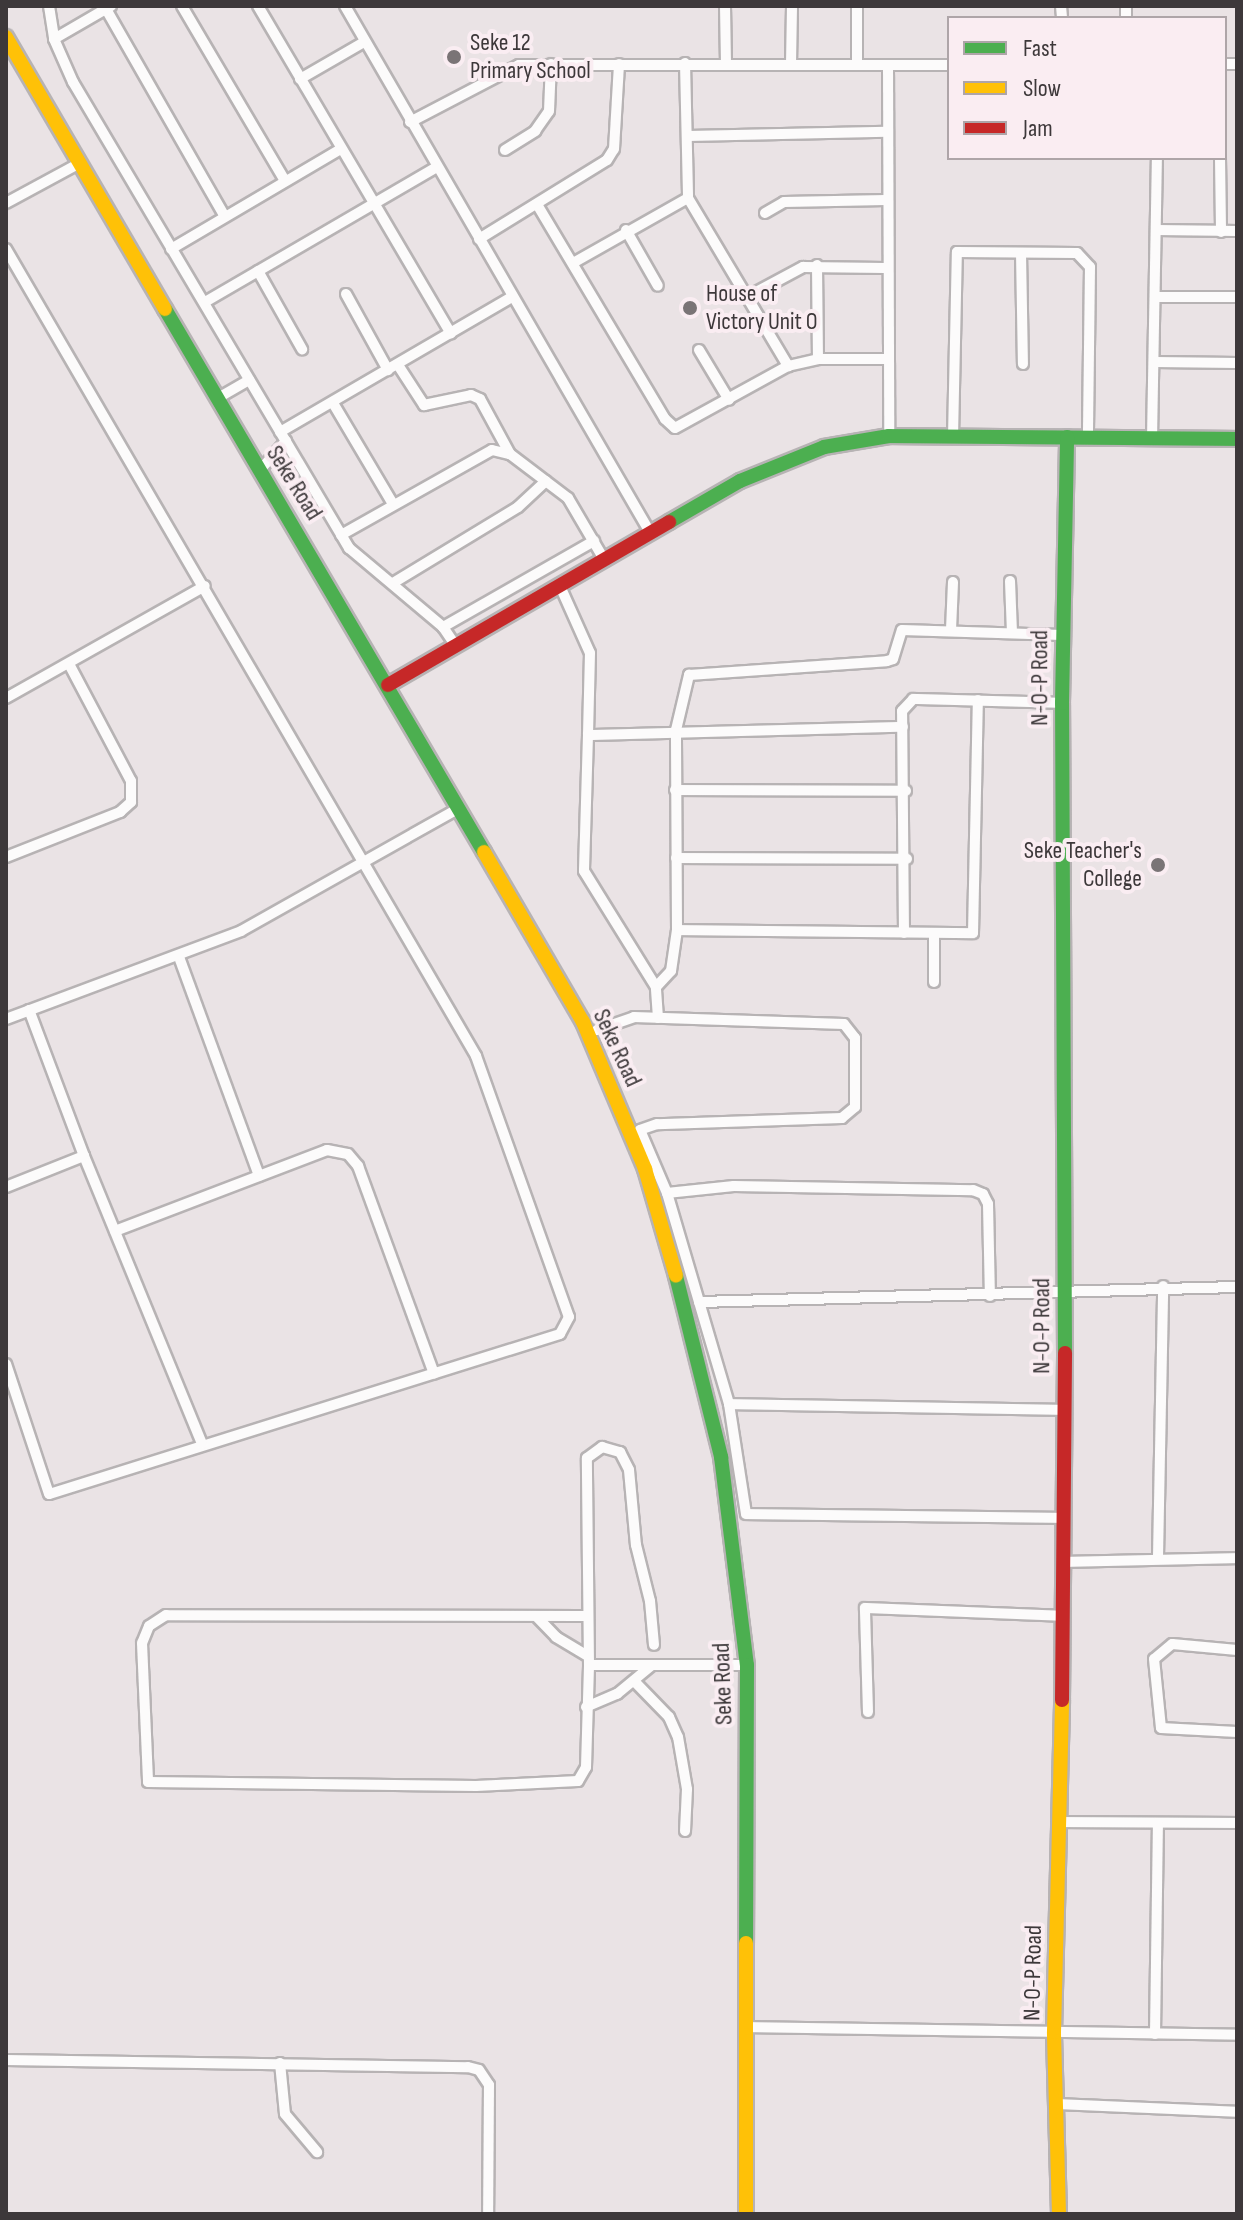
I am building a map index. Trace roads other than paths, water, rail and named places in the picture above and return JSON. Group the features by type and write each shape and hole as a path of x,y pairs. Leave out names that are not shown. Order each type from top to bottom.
{"street":[{"path":"49,6 54,39 73,82 353,554 393,583 443,627 456,646"},
{"path":"182,6 285,181"},
{"path":"258,6 451,333"},
{"path":"345,6 651,534"},
{"path":"725,6 726,64"},
{"path":"791,64 792,6"},
{"path":"857,6 857,64"},
{"path":"54,39 108,7 224,215"},
{"name":"Seke Road","path":"6,37 583,1022 645,1169 704,1375 721,1457 747,1665 746,2214"},
{"path":"300,79 364,42"},
{"path":"410,122 508,67 685,63 947,65"},
{"path":"685,63 688,198 788,366"},
{"path":"505,150 535,131 549,111 551,64"},
{"path":"479,239 598,169 614,149 619,64"},
{"path":"888,65 885,268 889,436"},
{"path":"688,136 887,132"},
{"path":"171,249 224,215 341,149"},
{"path":"1152,439 1157,160"},
{"path":"1220,160 1221,232"},
{"path":"6,203 80,163"},
{"path":"205,302 375,208 437,167"},
{"path":"573,263 626,230 688,198"},
{"path":"765,213 784,202 886,200"},
{"path":"538,206 669,425 682,427 788,366 818,359 887,359"},
{"path":"626,230 658,286"},
{"path":"1157,230 1237,231"},
{"path":"6,249 367,862 476,1056 569,1317 560,1334 49,1494 6,1364"},
{"path":"953,437 957,252 1077,253 1087,260 1088,439"},
{"path":"1021,253 1023,364"},
{"path":"747,297 795,270 817,265 885,268"},
{"path":"817,265 818,359"},
{"path":"258,271 302,349"},
{"path":"346,294 393,368 424,405 471,395 480,399 510,454 568,498 605,561"},
{"path":"260,470 283,437 333,403 512,297"},
{"path":"1156,297 1237,297"},
{"path":"699,350 729,400"},
{"path":"1155,362 1237,363"},
{"path":"218,398 249,380"},
{"path":"333,403 393,504"},
{"path":"388,685 774,465 824,447 889,436 1237,439"},
{"name":"N-O-P Road","path":"1059,2214 1054,2032 1062,1616 1066,1562 1062,635 1067,437"},
{"path":"341,535 482,451 510,454"},
{"path":"393,583 518,507 546,481"},
{"path":"443,627 594,541"},
{"path":"1010,581 1012,632"},
{"path":"951,630 953,582"},
{"path":"6,698 70,666 205,586"},
{"path":"560,586 590,653 584,871 656,987 658,1018"},
{"path":"656,987 671,971 677,930 676,730 685,680 694,673 887,661 893,659 902,630 1062,635"},
{"path":"6,857 120,812 131,802 131,781 70,666"},
{"path":"904,933 907,859 902,711 913,699 1062,703"},
{"path":"677,930 973,933 978,700"},
{"path":"588,735 676,730 903,727"},
{"path":"675,790 906,791"},
{"path":"6,1019 179,957 263,920 459,808"},
{"path":"676,858 907,859"},
{"path":"934,934 934,982"},
{"path":"179,957 259,1176"},
{"path":"29,1010 84,1156 202,1444"},
{"path":"597,1030 634,1017 844,1024 855,1038 855,1107 842,1118 657,1124 640,1130 667,1193 729,1404 746,1514 1065,1518"},
{"path":"115,1231 327,1150 348,1154 358,1166 434,1374"},
{"path":"6,1187 84,1156"},
{"path":"667,1193 734,1186 973,1190 983,1194 988,1204 990,1296"},
{"path":"1158,1557 1163,1286"},
{"path":"699,1302 990,1296 1163,1286 1237,1287"},
{"path":"729,1404 1065,1410"},
{"path":"586,1616 176,1614 157,1619 142,1643 148,1782 571,1783 585,1774 589,1661 586,1616 587,1458 591,1451 612,1447 629,1470 636,1545 650,1601 654,1645"},
{"path":"1066,1562 1158,1557 1237,1558"},
{"path":"868,1712 865,1608 1062,1616"},
{"path":"536,1616 556,1637 589,1661 651,1666 747,1665"},
{"path":"1237,1650 1172,1644 1154,1659 1161,1728 1237,1732"},
{"path":"586,1707 635,1682 651,1666"},
{"path":"635,1682 669,1717 678,1737 687,1789 685,1831"},
{"path":"1059,1822 1237,1823"},
{"path":"1155,2034 1158,1823"},
{"path":"747,2027 1237,2035"},
{"path":"6,2060 226,2067 280,2063 479,2070 489,2085 488,2214"},
{"path":"280,2063 285,2114 317,2152"},
{"path":"1056,2104 1237,2112"}],"place":[{"name":"Seke 12 Primary School","path":"454,57"},
{"name":"House of Victory Unit O","path":"690,308"},
{"name":"Seke Teacher's College","path":"1158,865"}]}
